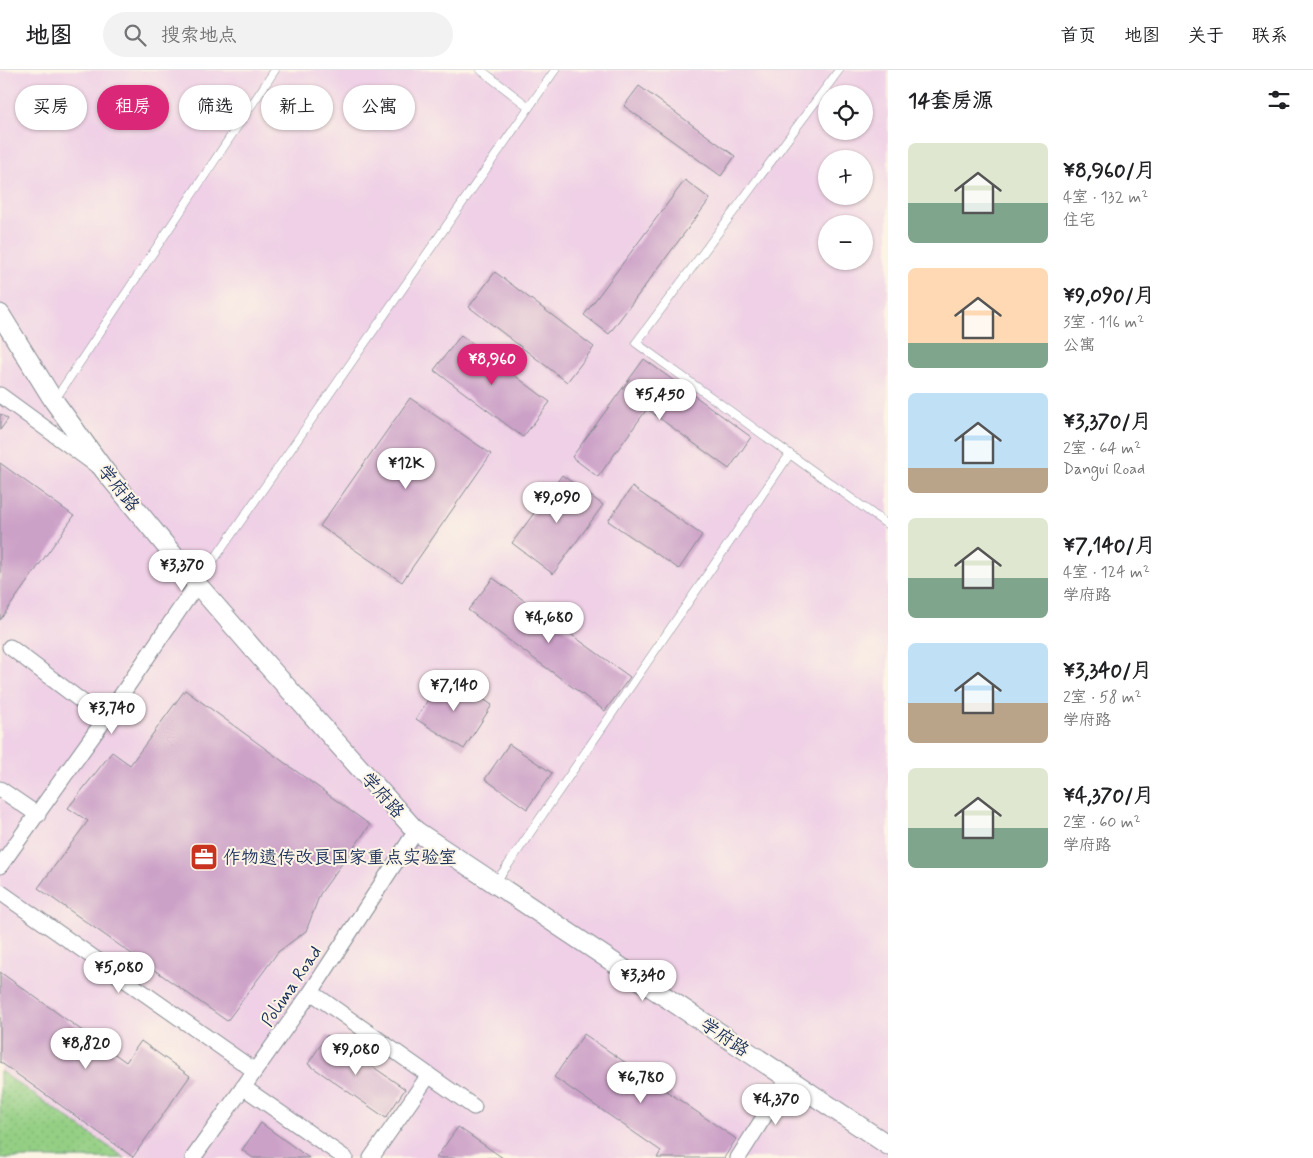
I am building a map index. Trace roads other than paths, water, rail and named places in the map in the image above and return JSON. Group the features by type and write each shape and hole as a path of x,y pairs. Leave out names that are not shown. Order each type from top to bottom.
{"street":[{"name":"学府路","path":"0,314 54,400 104,470 197,584 416,831 888,1145"},
{"path":"0,395 104,470"},
{"path":"0,866 105,719 197,584"},
{"path":"10,647 105,719"},
{"path":"0,788 38,814"},
{"name":"Polima Road","path":"196,1157 311,992 416,831"},
{"path":"0,892 255,1071"},
{"path":"311,992 474,1107"},
{"path":"371,1158 429,1075"},
{"path":"738,1158 788,1079"},
{"path":"243,1087 345,1158"}],"lane":[{"path":"54,400 275,70"},
{"path":"481,70 529,107"},
{"path":"197,584 555,70"},
{"path":"839,70 636,343 888,525"},
{"path":"494,884 790,454"}],"place":[{"name":"作物遗传改良国家重点实验室","path":"204,857"}]}
